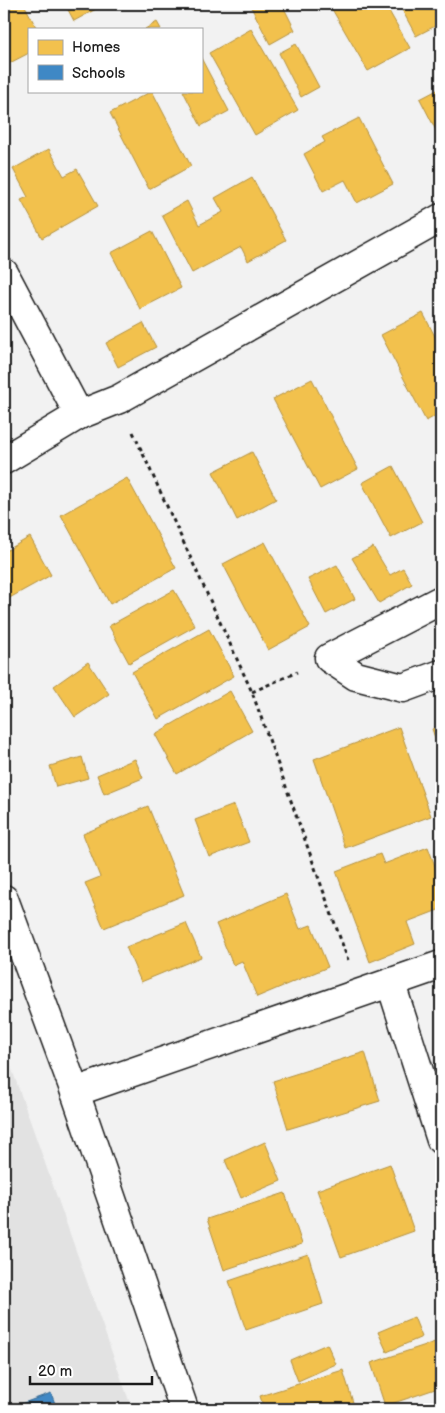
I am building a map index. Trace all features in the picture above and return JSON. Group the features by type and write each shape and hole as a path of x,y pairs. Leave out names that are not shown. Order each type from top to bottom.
{"street":[{"path":"4,460 79,415 119,399 441,218"},
{"path":"4,273 79,415"},
{"path":"441,600 329,658 356,676 403,688 441,674"},
{"path":"4,899 75,1092 184,1409"},
{"path":"75,1092 441,965"},
{"path":"390,984 441,1140"}],"path":[{"path":"119,399 252,692 360,994"},
{"path":"252,692 329,658"}],"shaded area":[{"path":"4,1047 132,1409 4,1409"}],"building: Homes":[{"path":"4,4 24,4 36,28 28,28 28,54 4,66"},
{"path":"65,4 105,4 74,21"},
{"path":"258,4 282,4 295,30 270,44 251,7"},
{"path":"329,4 385,4 410,48 368,71"},
{"path":"399,4 438,4 441,9 441,23 416,36"},
{"path":"157,22 160,28 147,28"},
{"path":"251,29 298,110 255,135 209,53"},
{"path":"296,44 319,87 301,97 279,53"},
{"path":"202,60 229,111 201,126 184,92 202,92"},
{"path":"441,88 441,133 438,134 420,99"},
{"path":"153,92 191,166 149,189 110,113"},
{"path":"359,118 393,184 357,203 345,180 323,191 304,154 325,142 322,137"},
{"path":"49,149 64,176 77,169 98,206 42,238 21,200 28,197 13,169"},
{"path":"252,177 286,240 248,261 241,247 192,273 162,215 187,201 199,225 223,212 215,198"},
{"path":"152,231 181,288 140,309 111,253"},
{"path":"423,313 441,348 441,413 426,421 381,335"},
{"path":"143,323 156,347 118,367 106,343"},
{"path":"312,379 358,469 320,489 273,399"},
{"path":"252,452 276,499 237,520 213,472"},
{"path":"393,466 422,522 391,538 362,483"},
{"path":"127,478 176,568 110,604 61,515"},
{"path":"30,537 51,575 4,601 4,552"},
{"path":"265,542 310,627 268,650 223,564"},
{"path":"373,547 390,575 403,568 412,584 379,603 352,558"},
{"path":"337,565 355,599 326,614 308,579"},
{"path":"174,590 195,626 129,663 109,626"},
{"path":"209,629 234,676 158,719 132,672"},
{"path":"88,662 109,694 75,717 54,686"},
{"path":"230,691 252,731 177,774 155,734"},
{"path":"441,726 441,755 432,729"},
{"path":"399,727 431,816 345,848 314,759"},
{"path":"82,757 88,778 56,787 50,766"},
{"path":"135,759 143,778 104,794 97,775"},
{"path":"234,805 249,842 209,857 195,820"},
{"path":"148,806 184,895 104,928 85,883 100,877 83,834"},
{"path":"428,847 441,882 441,909 407,922 415,944 370,962 336,871 380,854 384,864"},
{"path":"286,894 300,929 311,925 328,967 257,997 242,961 233,965 216,924"},
{"path":"186,923 201,957 141,982 126,947"},
{"path":"365,1052 380,1101 288,1129 273,1081"},
{"path":"265,1142 281,1181 241,1198 225,1160"},
{"path":"390,1164 414,1231 341,1257 317,1190"},
{"path":"285,1193 302,1244 224,1270 207,1219"},
{"path":"308,1254 323,1304 246,1330 229,1281"},
{"path":"414,1317 422,1337 387,1352 378,1332"},
{"path":"441,1340 441,1387 385,1406 371,1363"},
{"path":"327,1344 336,1364 298,1381 290,1360"},
{"path":"343,1370 355,1409 264,1409 260,1396"}],"building: Schools":[{"path":"51,1393 57,1409 7,1409"}]}
